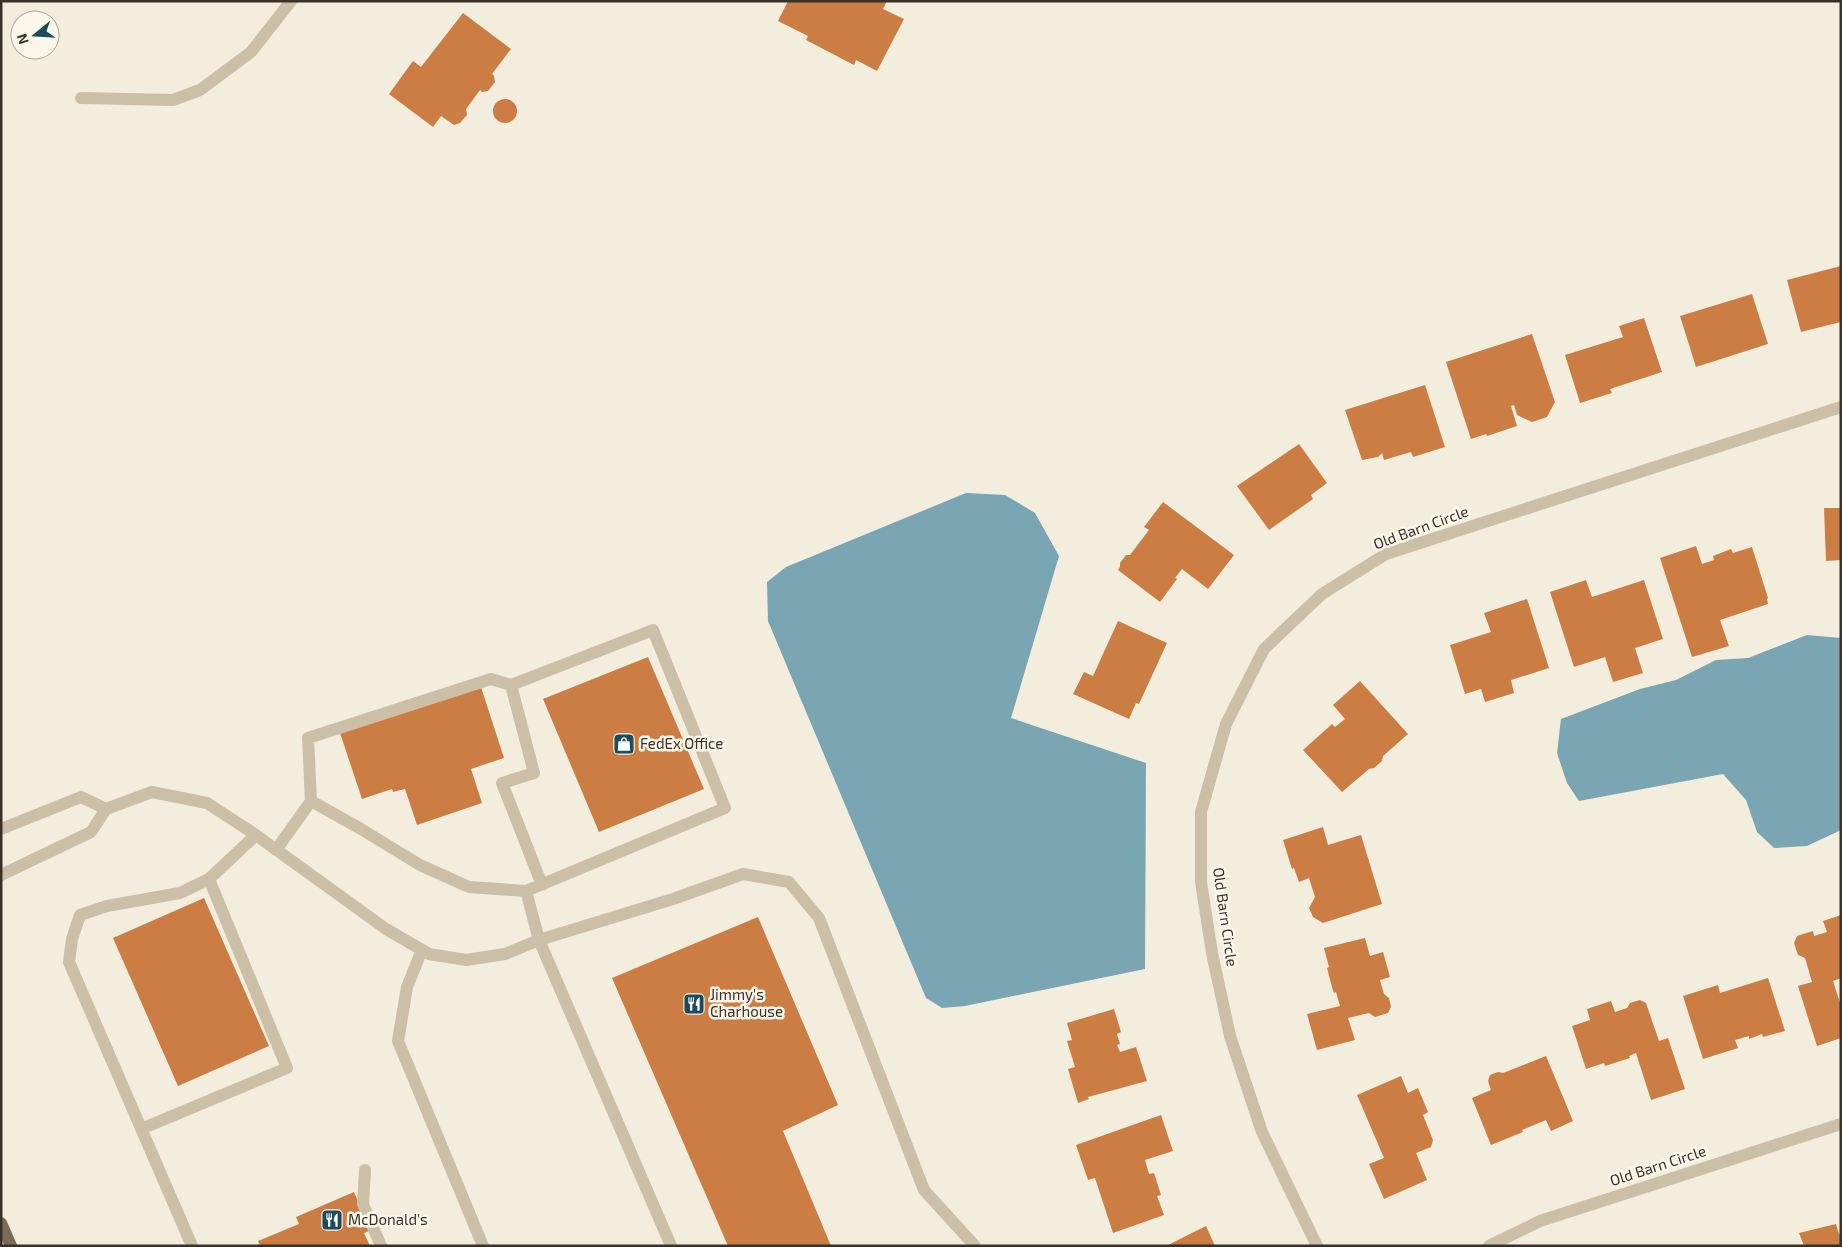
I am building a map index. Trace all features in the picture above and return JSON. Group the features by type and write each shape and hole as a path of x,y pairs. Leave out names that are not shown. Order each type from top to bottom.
{"main road":[{"path":"1,1223 11,1246"}],"street":[{"path":"81,98 173,100 200,90 251,52 291,1"},
{"name":"Old Barn Circle","path":"1317,1246 1262,1132 1230,1036 1212,953 1201,882 1201,812 1226,724 1264,650 1322,594 1386,554 1841,407"},
{"path":"276,850 311,801 308,738 491,679 511,685 653,630 726,808 526,891 469,887 420,865 362,829 311,801"},
{"path":"511,685 534,773 502,783 542,884"},
{"path":"1,875 91,832 106,809 152,792 207,803 256,835 386,929 429,954 466,960 505,954 539,940 673,899 743,874 789,882 819,918 924,1190 975,1246"},
{"path":"1,829 81,797 106,809"},
{"path":"192,1246 69,962 72,940 80,915 107,906 180,892 209,879 256,835"},
{"path":"141,1129 287,1068 209,879"},
{"path":"526,891 539,940 671,1246"},
{"path":"422,950 407,987 398,1041 483,1246"},
{"name":"Old Barn Circle","path":"1489,1246 1540,1221 1841,1124"},
{"path":"365,1170 362,1204 381,1246"}],"water":[{"path":"966,493 1005,495 1035,513 1059,556 1011,718 1146,763 1145,969 965,1006 942,1008 926,998 768,621 767,582 786,567"},
{"path":"1807,635 1841,638 1841,830 1807,846 1774,848 1757,832 1746,800 1723,774 1579,801 1567,783 1557,753 1561,719 1640,689 1676,680 1716,660 1748,658"}],"building":[{"path":"788,1 887,1 883,9 904,19 877,71 856,60 854,65 806,40 808,36 778,21"},
{"path":"463,13 511,49 492,74 495,82 488,91 482,92 480,90 466,109 467,115 460,123 454,125 441,116 433,127 389,94 413,61 421,67"},
{"path":"505,99 513,103 517,111 513,119 505,123 497,119 493,111 497,103"},
{"path":"1841,266 1841,322 1801,332 1787,280"},
{"path":"1752,294 1768,344 1696,367 1680,316"},
{"path":"1644,318 1662,372 1610,389 1612,393 1580,403 1565,355 1623,337 1619,326"},
{"path":"1532,334 1555,402 1547,417 1532,422 1517,415 1514,405 1511,406 1517,426 1471,439 1446,362"},
{"path":"1425,385 1445,447 1413,457 1411,452 1384,460 1382,453 1378,457 1362,460 1345,410"},
{"path":"1299,444 1327,483 1311,495 1313,499 1269,530 1237,486"},
{"path":"1163,502 1234,555 1208,589 1182,569 1160,602 1118,570 1120,563 1126,555 1130,555 1149,530 1144,527"},
{"path":"1824,508 1841,508 1841,560 1826,561"},
{"path":"1696,546 1702,564 1714,560 1713,556 1731,549 1733,553 1752,547 1768,598 1768,604 1720,620 1729,646 1692,657 1660,558"},
{"path":"1586,580 1592,597 1644,580 1663,639 1635,648 1643,673 1613,682 1605,657 1574,667 1550,592"},
{"path":"1527,599 1549,668 1511,680 1514,693 1485,702 1481,689 1465,694 1450,645 1491,632 1484,613"},
{"path":"1118,621 1167,643 1139,704 1136,703 1129,719 1073,694 1084,672 1093,676"},
{"name":"FedEx Office","path":"648,657 704,789 599,832 543,699"},
{"path":"1360,681 1408,734 1383,756 1382,761 1374,768 1369,769 1342,792 1303,750 1332,724 1335,727 1345,719 1333,705"},
{"path":"481,687 504,758 471,769 482,803 417,825 405,789 393,792 392,789 362,799 340,733"},
{"path":"1323,827 1328,845 1361,835 1382,904 1323,923 1313,917 1309,908 1315,897 1309,878 1299,882 1294,868 1292,869 1283,840"},
{"path":"204,898 269,1046 178,1086 113,938"},
{"path":"1841,915 1841,978 1833,981 1841,1006 1841,1038 1817,1046 1798,986 1812,982 1805,958 1798,955 1794,943 1797,936 1813,931 1814,936 1827,932 1823,921"},
{"path":"758,917 838,1105 783,1131 831,1246 728,1246 612,978"},
{"path":"1365,938 1370,956 1383,952 1390,977 1380,980 1384,994 1389,998 1391,1007 1388,1013 1375,1017 1369,1013 1348,1018 1355,1040 1317,1050 1307,1014 1340,1006 1336,992 1334,993 1332,987 1324,948"},
{"path":"1768,978 1785,1031 1763,1037 1762,1034 1749,1039 1749,1036 1735,1040 1738,1048 1703,1059 1683,996 1718,985 1720,993"},
{"path":"1640,1000 1646,1003 1659,1041 1668,1038 1685,1089 1651,1100 1636,1053 1629,1056 1630,1058 1605,1066 1604,1063 1586,1069 1572,1026 1590,1020 1587,1009 1611,1001 1615,1012 1627,1008 1630,1003"},
{"path":"1114,1009 1121,1032 1117,1034 1120,1044 1117,1045 1120,1052 1136,1047 1147,1081 1088,1097 1089,1099 1078,1103 1068,1069 1075,1067 1067,1041 1072,1040 1067,1023"},
{"path":"1546,1056 1573,1121 1551,1131 1546,1120 1491,1145 1472,1098 1491,1090 1488,1081 1490,1075 1498,1072 1503,1073"},
{"path":"1401,1076 1408,1093 1418,1088 1428,1112 1423,1115 1433,1140 1431,1147 1416,1153 1427,1180 1384,1199 1369,1164 1384,1158 1357,1095"},
{"path":"1161,1115 1173,1151 1145,1160 1149,1174 1154,1173 1161,1195 1157,1196 1164,1215 1113,1233 1095,1178 1088,1180 1076,1145"},
{"name":"McDonald's","path":"354,1192 371,1230 364,1233 370,1246 260,1246 258,1241 299,1224 296,1217"},
{"path":"1836,1224 1839,1234 1841,1234 1841,1246 1804,1246 1799,1233"},
{"path":"1206,1226 1215,1246 1166,1246"}],"place":[{"name":"FedEx Office","path":"624,744"},
{"name":"Jimmy's Charhouse","path":"694,1004"},
{"name":"McDonald's","path":"332,1220"}]}
